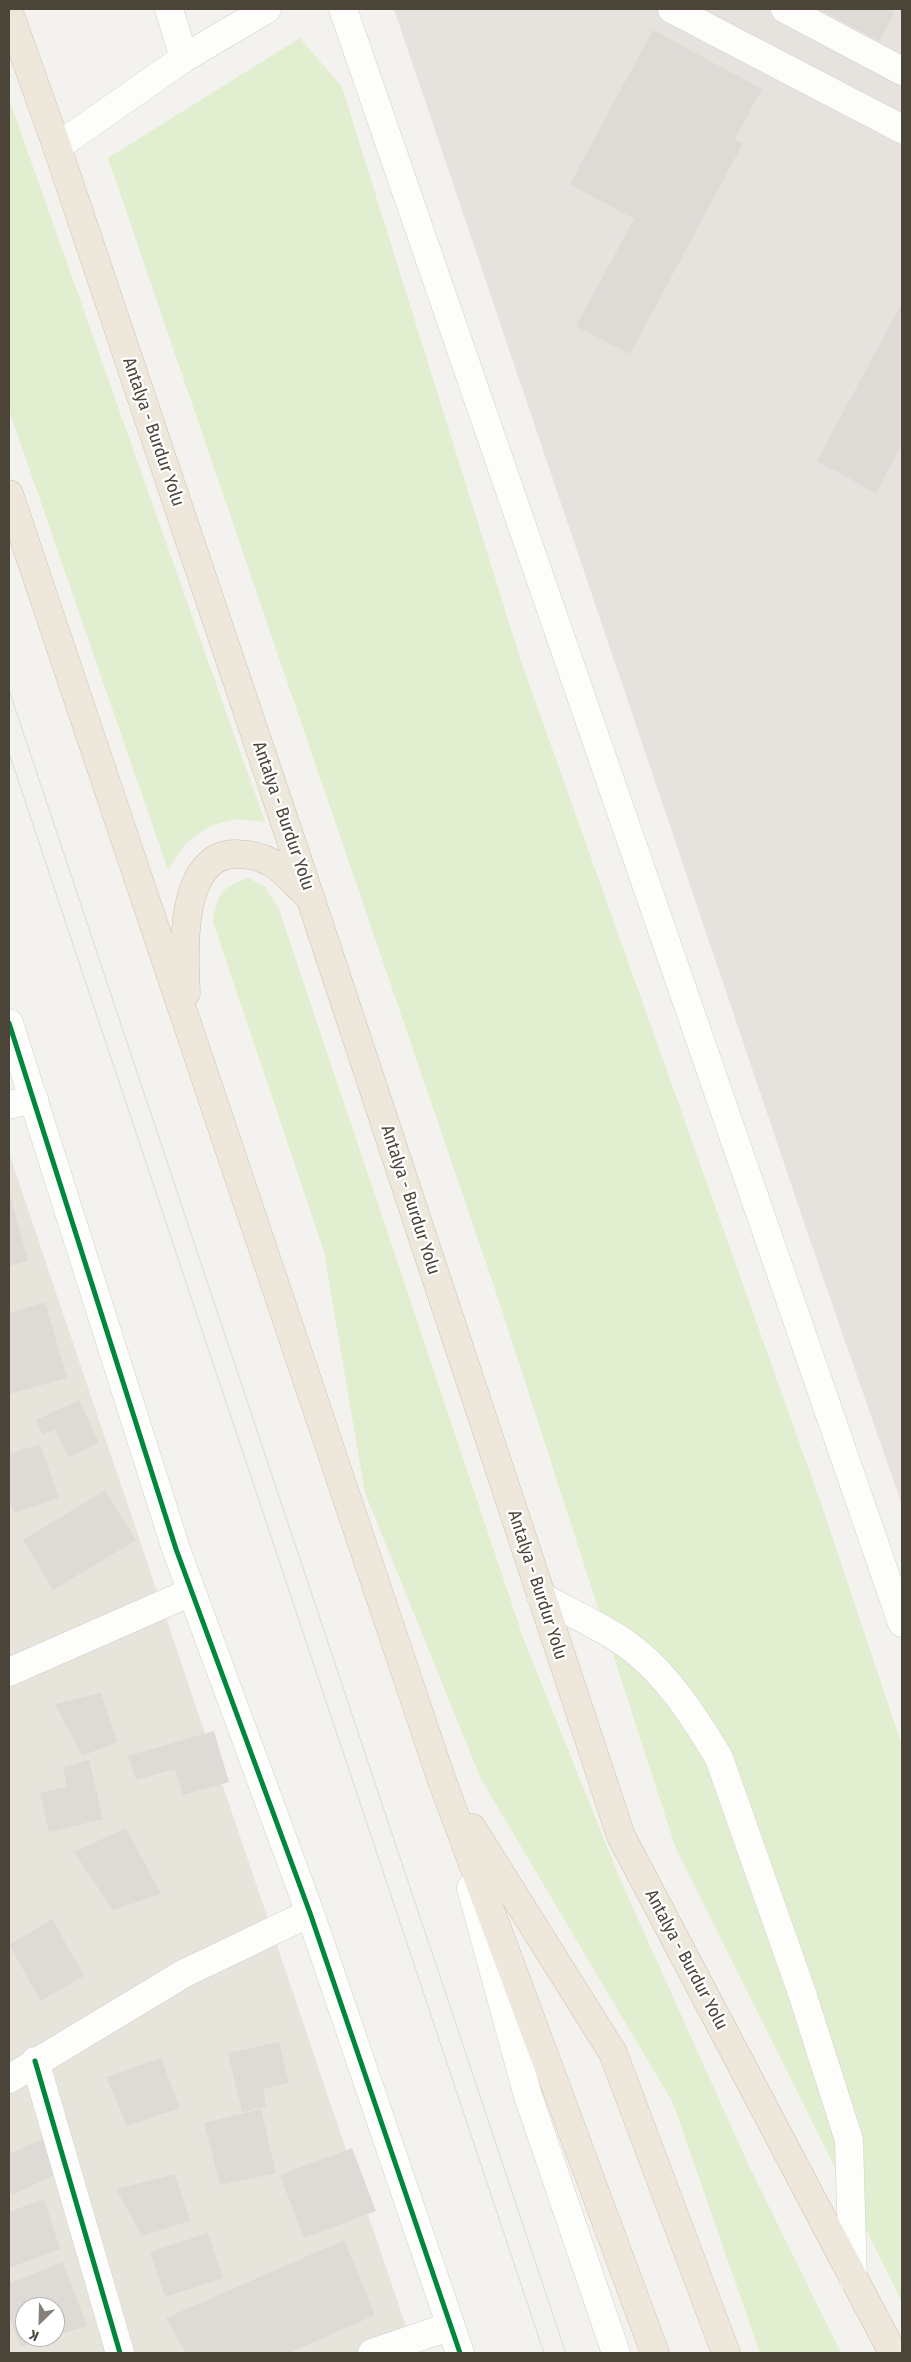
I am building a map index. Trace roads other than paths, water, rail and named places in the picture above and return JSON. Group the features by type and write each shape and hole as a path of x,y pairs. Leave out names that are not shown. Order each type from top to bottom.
{"highway":[{"name":"Antalya - Burdur Yolu","path":"9,12 57,148 310,897 621,1836 893,2353"},
{"path":"9,494 441,1778 655,2353"},
{"path":"188,1026 184,941 192,894 206,866 226,854 252,854 273,864 310,897"},
{"path":"441,1778 613,2053 726,2353"}],"street":[{"path":"169,9 184,58"},
{"path":"57,148 184,58 267,9"},
{"path":"343,9 902,1623"},
{"path":"672,9 902,129"},
{"path":"785,9 902,71"},
{"path":"9,1023 22,1102 173,1540 310,1913 460,2353"},
{"path":"9,1672 192,1592"},
{"path":"541,1596 625,1643 651,1666 687,1708 719,1758 802,1993 849,2140 853,2279"},
{"path":"441,1778 528,2096 616,2353"},
{"path":"9,2079 35,2061 183,1974 310,1913"},
{"path":"35,2061 120,2353"},
{"path":"372,2353 451,2326"}],"tram line":[{"path":"9,690 566,2353"},
{"path":"9,753 544,2353"}]}
